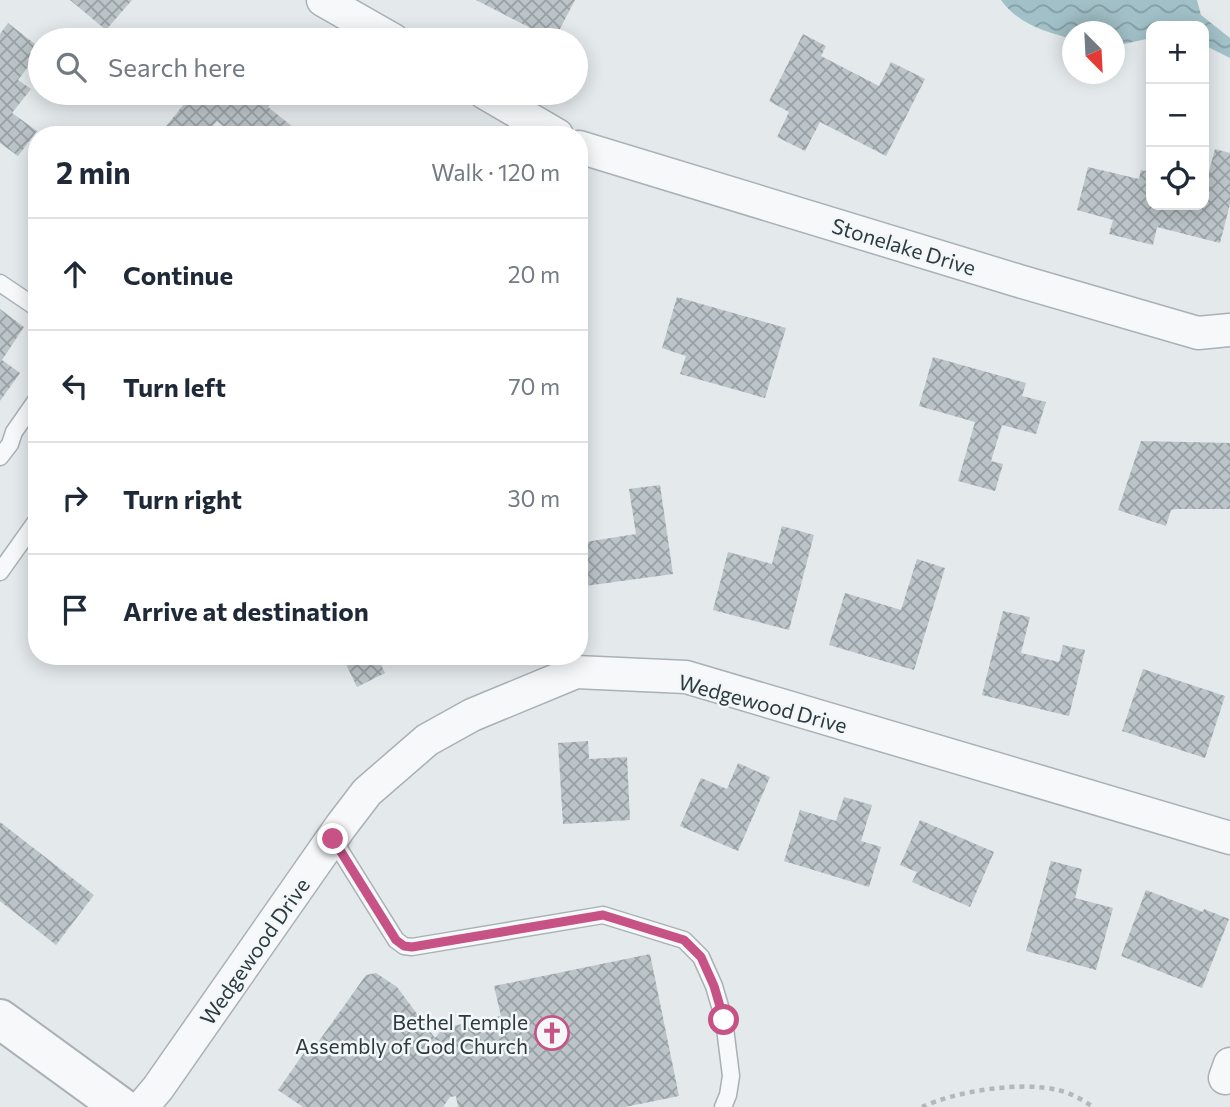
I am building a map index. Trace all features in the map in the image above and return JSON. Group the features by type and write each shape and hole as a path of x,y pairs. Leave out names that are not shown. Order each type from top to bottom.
{"street":[{"path":"323,0 372,28"},
{"path":"506,105 542,126"},
{"name":"Stonelake Drive","path":"588,150 1198,333 1230,330"},
{"name":"Wedgewood Drive","path":"142,1107 367,792 427,740 472,715 576,672 686,677 1230,838"},
{"path":"0,1019 121,1107"}],"lane":[{"path":"0,283 28,301"},
{"path":"0,457 28,412"},
{"path":"0,572 28,533"},
{"path":"333,839 396,940 404,946 412,947 603,915 684,940 701,957 714,986 724,1020 730,1076 728,1095 723,1107"}],"path":[{"path":"922,1107 956,1095 1038,1087 1072,1094 1093,1107"}],"water":[{"path":"1001,0 1197,0 1201,15 1209,21 1146,21 1146,39 1125,44 1125,21 1062,21 1062,36 1024,21"},
{"path":"1209,21 1230,38 1230,58 1209,48"}],"building":[{"path":"70,0 132,0 108,28 104,28"},
{"path":"476,0 575,0 560,28 531,28"},
{"path":"8,23 28,39 28,67 18,80 28,87 28,93 12,113 30,126 28,143 18,156 0,143 0,34"},
{"path":"803,34 826,46 821,56 879,86 891,62 925,79 886,156 820,122 805,151 777,137 789,112 769,101"},
{"path":"183,105 270,105 268,107 292,126 223,126 217,121 213,126 166,126"},
{"path":"1215,149 1230,153 1230,204 1220,243 1157,227 1153,245 1109,234 1113,220 1077,210 1088,167 1139,179 1141,170 1146,171 1146,210 1209,210 1209,171"},
{"path":"677,297 786,328 765,398 680,374 686,356 662,348"},
{"path":"0,309 24,327 2,360 20,373 0,401"},
{"path":"933,357 1026,383 1022,396 1046,402 1036,434 1002,425 991,461 1003,464 995,491 958,481 975,422 919,406"},
{"path":"1141,441 1230,443 1230,509 1171,510 1166,526 1118,510"},
{"path":"660,485 673,574 588,586 588,542 636,534 629,489"},
{"path":"782,526 814,535 789,630 713,610 728,552 772,564"},
{"path":"917,559 945,568 914,670 829,645 845,593 901,610"},
{"path":"1003,611 1030,617 1021,653 1059,662 1063,645 1085,650 1069,716 982,695"},
{"path":"346,665 381,665 385,673 357,687"},
{"path":"1143,669 1225,696 1205,758 1122,731"},
{"path":"588,741 589,759 627,757 630,820 563,824 558,743"},
{"path":"738,763 770,777 738,851 680,826 701,778 727,789"},
{"path":"844,797 872,805 861,841 881,847 869,887 784,861 800,810 836,821"},
{"path":"920,820 994,852 970,907 912,882 917,872 900,865"},
{"path":"0,822 94,895 56,945 0,901"},
{"path":"1051,861 1082,869 1075,898 1113,908 1096,970 1026,951"},
{"path":"1146,890 1229,919 1202,988 1121,956"},
{"name":"Bethel Temple Assembly of God Church","path":"650,954 679,1096 625,1107 458,1107 456,1096 450,1097 443,1107 303,1107 278,1090 304,1053 319,1041 366,975 376,973 397,987 435,1038 443,1028 501,1016 494,986"}],"place":[{"name":"Bethel Temple Assembly of God Church","path":"552,1033"}],"route":[{"path":"333,839 396,940 404,946 412,947 603,915 684,940 701,957 714,986 724,1020"}]}
